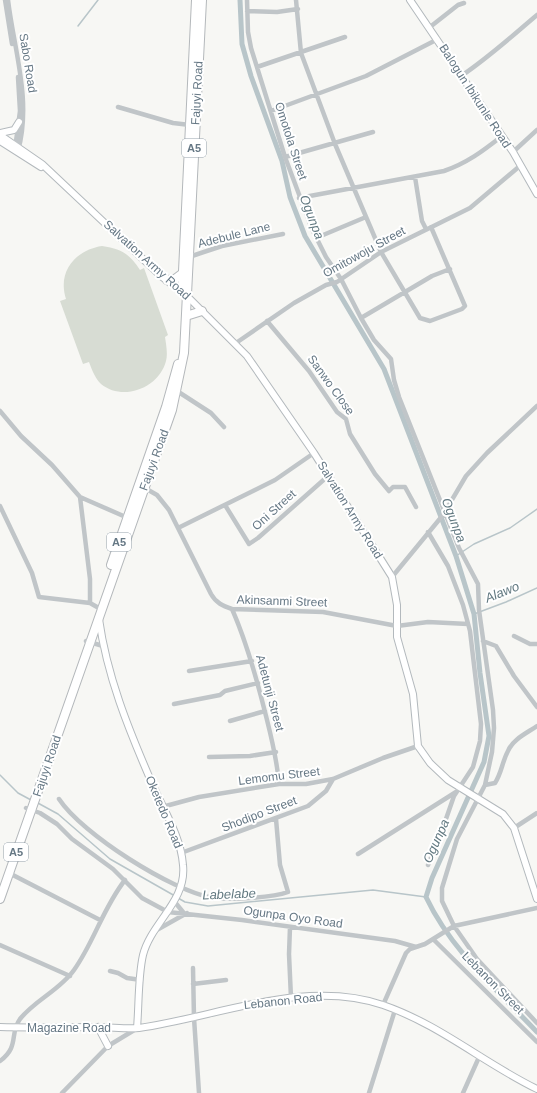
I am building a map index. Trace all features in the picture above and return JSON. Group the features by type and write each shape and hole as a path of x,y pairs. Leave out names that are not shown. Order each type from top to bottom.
{"highway":[{"name":"Fajuyi Road","path":"141,486 172,410 184,353 186,316 183,273 196,0"},
{"name":"Fajuyi Road","path":"0,899 30,806 88,641 99,617 166,407 178,364 184,293 189,257 202,0"},
{"path":"167,280 175,279 183,273"},
{"path":"186,316 202,310"},
{"name":"Fajuyi Road","path":"88,641 93,605 130,519"},
{"name":"Fajuyi Road","path":"0,881 30,806"}],"main road":[{"name":"Balogun Ibikunle Road","path":"410,0 430,27 513,152 537,194"},
{"path":"0,134 14,130 19,122"},
{"name":"Salvation Army Road","path":"0,134 17,149 50,173 167,280 184,293 236,343 257,369 314,453 392,577 395,593 400,650 410,676 414,694 418,746"},
{"name":"Salvation Army Road","path":"0,141 17,149"},
{"name":"Oketedo Road","path":"99,617 103,646 124,715 181,852 184,866 180,887 175,900 153,932 143,956 137,1028"},
{"path":"418,746 433,767 459,790 477,798 503,814 514,828 537,899"},
{"name":"Lebanon Road","path":"137,1028 194,1018 257,1002 326,996 352,998 383,1005 395,1010 480,1055 534,1090"},
{"name":"Magazine Road","path":"0,1027 137,1028"},
{"path":"98,1027 108,1046"}],"street":[{"name":"Sabo Road","path":"5,0 18,80 19,122 17,149"},
{"name":"Sabo Road","path":"8,0 23,96 22,128 17,149"},
{"name":"Omotola Street","path":"248,0 248,32 257,67 299,198 316,238 339,280 374,340 391,360 394,380 399,397 444,513 461,553 478,584 479,612 494,728 485,784 457,839 442,888 442,901 452,927 477,959 537,1023"},
{"path":"296,0 301,52 318,94 335,144 381,252 420,318 425,321 430,321 462,309 464,306 464,301 450,269 428,228 422,221 415,177"},
{"path":"430,27 458,5 464,3"},
{"path":"247,11 273,12 298,9"},
{"path":"462,76 485,60 496,48 537,15"},
{"path":"257,67 345,38"},
{"path":"271,111 366,76 438,39"},
{"path":"118,107 173,123 190,126"},
{"path":"513,152 537,130"},
{"path":"285,157 373,132"},
{"path":"299,198 354,186 415,177 460,165 480,154 502,136"},
{"name":"Omitowoju Street","path":"236,343 294,303 326,285 339,280 381,252 478,203 521,165"},
{"path":"316,238 366,217"},
{"name":"Adebule Lane","path":"189,257 222,246 284,234"},
{"path":"361,318 432,276 450,269"},
{"name":"Sanwo Close","path":"267,321 310,371 337,412 346,419 350,434 382,483 389,491 393,487 406,487 416,507"},
{"path":"177,390 211,413 224,427"},
{"path":"392,577 444,513 466,476 487,453 537,406"},
{"path":"0,411 21,436 52,465 80,497 130,519"},
{"path":"178,528 275,480 314,453"},
{"name":"Oni Street","path":"225,505 249,544 263,534 328,476"},
{"name":"Akinsanmi Street","path":"141,486 151,490 164,502 215,601 232,610 323,612 397,626 428,622 468,624"},
{"path":"0,506 1,512 32,573 39,597 93,605 80,497"},
{"path":"428,532 448,566 463,605 468,624 481,724 480,741 472,767 459,790 428,865"},
{"name":"Adetunji Street","path":"232,610 252,661 258,683 276,752 279,784"},
{"path":"514,636 530,644 537,644"},
{"path":"88,641 103,646"},
{"path":"483,641 496,646 514,676 537,707"},
{"path":"189,671 252,661"},
{"path":"174,704 220,695 225,691 258,683"},
{"path":"230,721 265,711"},
{"path":"485,784 495,783 499,777 507,752 513,743 537,726"},
{"name":"Lemomu Street","path":"162,807 200,797 279,784 306,784 333,779 383,758 418,746"},
{"path":"209,757 250,756 276,752"},
{"name":"Shodipo Street","path":"181,852 276,819 312,803 326,791 333,779"},
{"path":"358,854 459,790"},
{"path":"59,799 73,817 98,838 152,873 180,887 213,898 248,898 288,892 280,865 276,819"},
{"path":"30,806 57,824 72,839 113,869 142,898 168,912"},
{"path":"514,828 537,813"},
{"path":"9,873 100,920"},
{"path":"0,1061 11,1052 19,1020 70,976 81,959 113,895 125,880"},
{"path":"153,932 185,913 175,900"},
{"path":"383,1005 406,953 435,938 452,927 537,908"},
{"name":"Ogunpa Oyo Road","path":"168,912 290,927 395,942 416,947"},
{"path":"290,927 289,954 291,998"},
{"name":"Lebanon Street","path":"435,938 537,1042"},
{"path":"0,945 70,976"},
{"path":"193,968 194,1018 199,1093"},
{"path":"110,971 127,978 141,980"},
{"path":"193,984 226,980"},
{"path":"369,1093 395,1010"},
{"path":"62,1093 108,1046 137,1028"},
{"path":"463,1093 480,1055"}],"shaded area":[{"path":"102,246 119,250 128,256 140,270 144,268 168,335 165,337 167,358 156,379 148,385 129,392 119,392 101,384 94,374 89,362 83,364 60,301 66,299 64,279 71,264 84,252"}],"waterway":[{"path":"78,26 98,0"},
{"name":"Ogunpa","path":"240,0 242,44 251,76 282,161 290,197 305,236 384,369 456,556 474,614 480,673 489,736 484,762 432,878 426,897 448,935 476,969 537,1032"},
{"path":"456,556 474,544 510,528 537,509"},
{"name":"Alawo","path":"474,614 537,588"},
{"name":"Labelabe","path":"0,775 18,793 31,800"},
{"name":"Labelabe","path":"36,802 58,814 110,859 175,896"},
{"name":"Labelabe","path":"178,898 185,902 208,906 373,890 426,897"}]}
